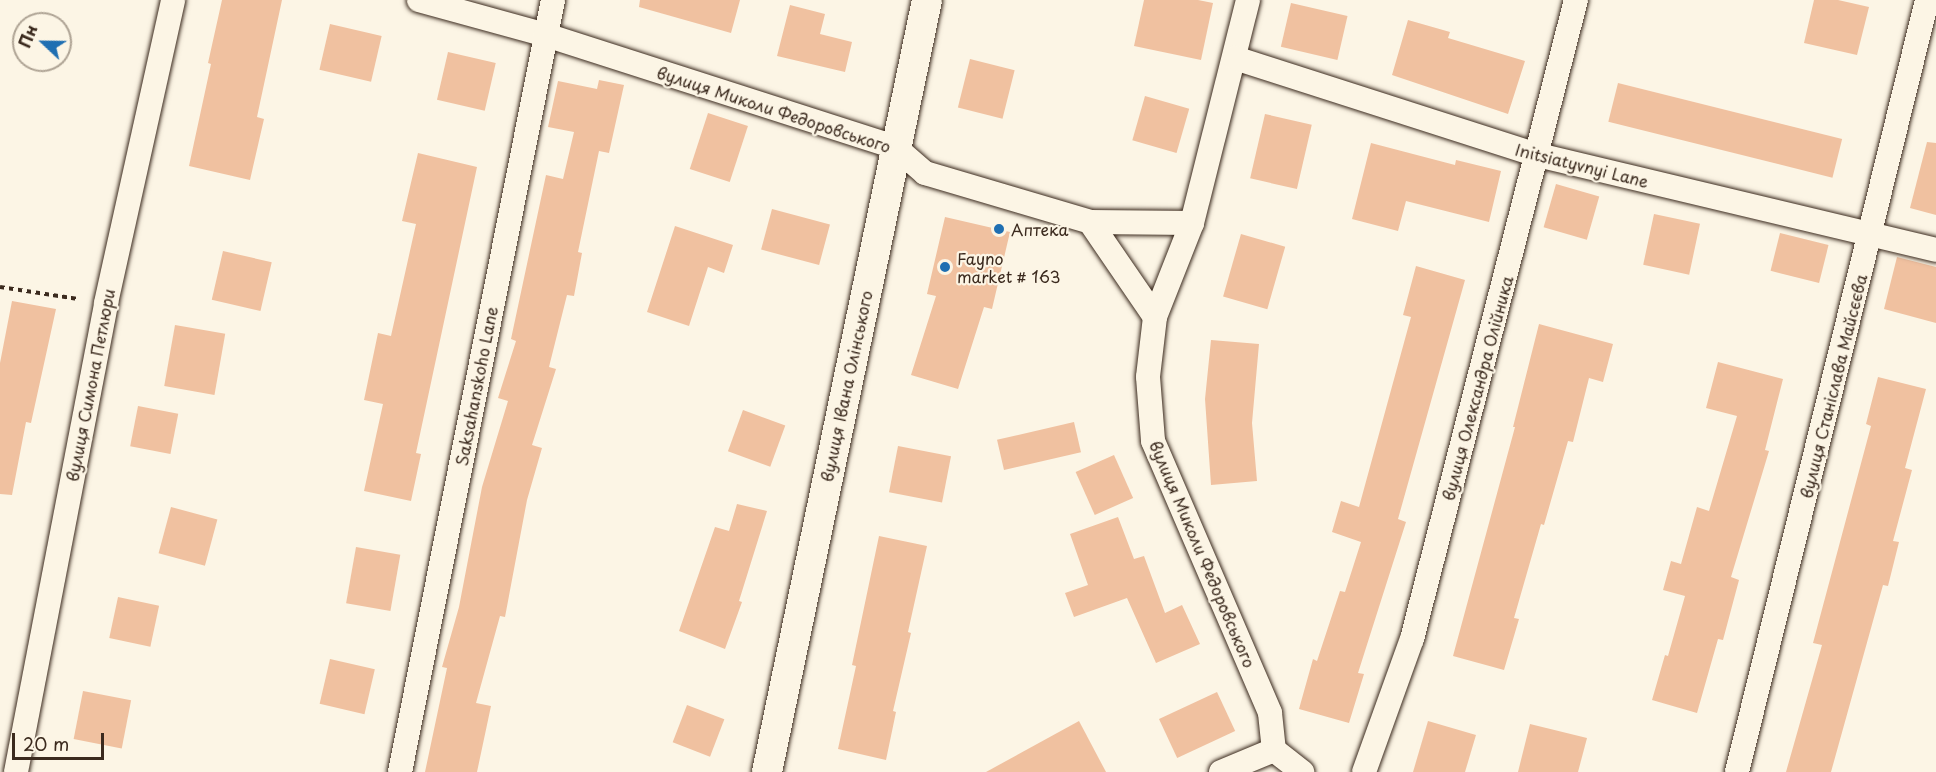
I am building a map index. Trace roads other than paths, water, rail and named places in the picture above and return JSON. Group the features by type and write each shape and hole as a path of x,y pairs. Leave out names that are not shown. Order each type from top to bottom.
{"street":[{"name":"вулиця Симона Петлюри","path":"16,772 106,303 173,0"},
{"name":"вулиця Миколи Федоровського","path":"419,0 546,35 895,147 925,173 1090,222 1192,223"},
{"name":"Saksahanskoho Lane","path":"400,772 553,0"},
{"name":"вулиця Івана Олінського","path":"767,772 927,0"},
{"name":"вулиця Миколи Федоровського","path":"1248,0 1192,223 1155,317 1148,377 1153,441 1270,713 1274,750"},
{"name":"вулиця Олександра Олійника","path":"1364,772 1412,639 1576,0"},
{"name":"вулиця Станіслава Майсєєва","path":"1737,772 1927,0"},
{"name":"Initsiatyvnyi Lane","path":"1235,58 1538,155 1936,250"},
{"path":"1090,222 1155,317"},
{"path":"1221,772 1274,750 1302,772"}],"place":[{"name":"Аптека","path":"999,229"},
{"name":"Fayno market # 163","path":"945,267"}]}
